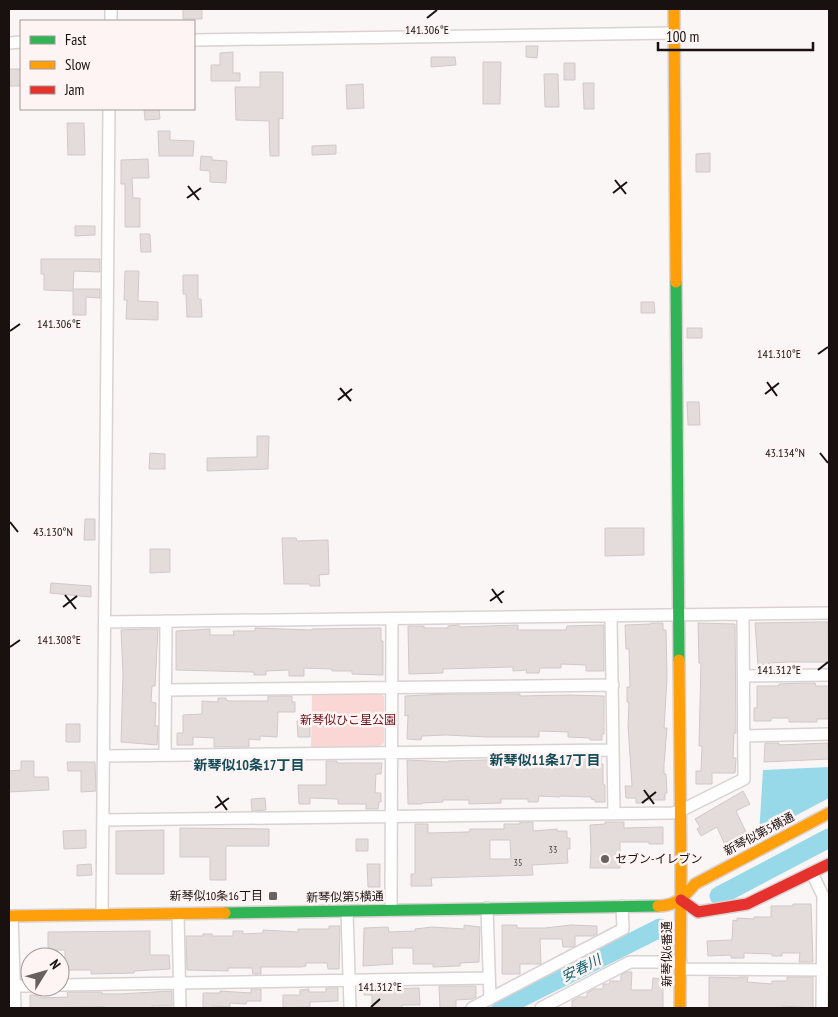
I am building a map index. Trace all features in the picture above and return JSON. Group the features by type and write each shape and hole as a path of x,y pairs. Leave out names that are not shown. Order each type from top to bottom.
{"street":[{"name":"新琴似6番通","path":"674,9 681,900 680,1008"},
{"path":"195,40 675,33"},
{"path":"102,914 109,110"},
{"path":"105,622 392,620 829,613"},
{"path":"103,820 672,813 680,811 744,780 743,614"},
{"path":"611,616 614,813"},
{"path":"391,910 392,620"},
{"path":"165,755 166,621"},
{"path":"744,676 829,675"},
{"path":"166,690 613,685"},
{"path":"744,736 829,734"},
{"path":"104,756 613,750"},
{"name":"新琴似第5横通","path":"10,916 664,906 681,900 694,884 829,813"},
{"path":"681,900 698,912 747,904 829,864"},
{"path":"812,873 826,896 826,970 822,1008"},
{"path":"472,1008 622,929 622,906"},
{"path":"487,908 490,999"},
{"path":"347,911 350,1008"},
{"path":"178,914 180,1008"},
{"path":"10,916 12,986 15,1008"},
{"path":"541,1008 630,962 826,970"},
{"path":"70,985 489,978"}],"green space":[{"name":"新琴似ひこ星公園","path":"381,693 384,697 384,743 379,747 311,747 312,695"}],"water":[{"path":"829,767 829,798 759,835 763,770"}],"building":[{"path":"183,9 202,9 202,19 183,19"},
{"path":"526,46 538,46 537,58 526,57"},
{"path":"233,52 233,73 240,73 240,81 211,81 211,65 220,65 220,53"},
{"path":"431,57 455,57 456,65 431,67"},
{"path":"483,62 501,62 500,104 483,104"},
{"path":"564,63 575,63 575,80 564,80"},
{"path":"9,69 20,69 20,86 9,86"},
{"path":"260,72 283,72 283,119 279,118 279,156 270,156 269,121 236,120 235,87 260,87"},
{"path":"544,74 558,74 559,107 545,107"},
{"path":"583,83 594,83 594,109 584,109"},
{"path":"363,84 364,108 347,109 346,85"},
{"path":"144,110 159,110 160,119 145,120"},
{"path":"67,123 84,123 85,155 68,155"},
{"path":"158,131 170,131 170,140 194,141 193,156 159,156"},
{"path":"336,145 336,154 312,155 312,146"},
{"path":"710,153 710,172 696,172 696,154"},
{"path":"201,156 212,157 212,160 227,161 226,183 210,182 210,171 200,170"},
{"path":"148,159 149,178 132,178 133,198 140,198 140,227 125,227 125,184 121,184 121,160"},
{"path":"75,226 95,226 95,235 75,236"},
{"path":"140,234 150,234 151,252 141,252"},
{"path":"41,259 100,259 100,272 74,271 73,289 100,289 100,298 86,297 86,315 73,315 73,291 44,290 44,274 41,274"},
{"path":"125,271 139,271 138,301 158,302 158,320 126,319 127,300 124,300"},
{"path":"183,275 198,275 198,299 201,299 202,317 187,317 186,294 183,294"},
{"path":"641,302 654,302 655,313 641,313"},
{"path":"687,328 702,328 702,338 687,338"},
{"path":"687,402 699,402 700,425 688,425"},
{"path":"257,436 269,436 268,469 207,471 207,458 257,457"},
{"path":"150,453 165,454 165,469 149,469"},
{"path":"85,519 95,519 95,540 84,540"},
{"path":"605,528 644,528 644,555 605,556"},
{"path":"282,538 296,538 297,541 328,540 329,574 319,575 320,586 284,584"},
{"path":"150,549 170,549 170,572 150,573"},
{"path":"51,583 91,586 91,597 50,593"},
{"path":"828,622 829,662 789,662 758,665 755,623"},
{"path":"663,623 663,630 666,630 667,678 664,728 667,728 664,774 666,774 667,793 665,793 665,800 644,800 644,803 636,803 636,798 626,798 625,786 632,786 628,726 629,702 627,702 627,687 630,687 629,649 626,649 625,625"},
{"path":"698,623 735,624 736,733 734,733 733,758 736,758 735,773 712,773 712,784 696,784 696,771 701,771 702,746 699,746 701,663 699,663"},
{"path":"459,625 460,627 518,625 518,630 566,630 567,626 604,625 604,671 586,671 586,665 561,664 561,668 540,668 539,673 526,673 527,670 513,671 513,667 443,669 443,673 409,674 408,626 448,628 448,626"},
{"path":"255,628 312,630 381,628 383,675 352,674 352,671 304,668 304,676 289,676 289,670 266,671 266,675 254,675 254,672 176,670 176,631 210,629 210,635 234,635 233,631 255,631"},
{"path":"158,629 155,686 152,686 151,702 156,703 155,726 158,726 157,745 121,742 123,675 121,630"},
{"path":"801,683 829,686 829,719 817,719 817,722 789,722 789,718 771,718 771,721 754,721 754,708 757,708 757,686"},
{"path":"448,694 604,696 604,734 602,734 602,740 568,737 568,732 539,731 539,737 446,735 422,736 421,740 407,739 408,715 405,716 405,696"},
{"path":"268,696 292,696 292,702 295,702 295,712 278,712 277,737 260,736 260,740 249,739 249,747 214,747 214,738 193,737 193,745 177,745 177,733 183,733 183,715 202,714 202,701 218,702 218,698 226,698 229,701 268,701"},
{"path":"297,721 310,721 310,737 298,737"},
{"path":"66,724 80,724 80,742 66,742"},
{"path":"765,743 779,743 779,745 828,743 829,759 764,762"},
{"path":"601,758 601,764 603,764 603,784 605,785 605,802 595,802 591,797 539,796 538,802 528,802 528,799 501,799 501,803 469,804 469,800 443,800 443,802 408,804 407,760 448,762 520,759 520,765 548,765 547,760"},
{"path":"21,761 34,761 34,777 48,777 49,790 9,792 9,771 21,770"},
{"path":"326,761 337,761 337,763 382,763 381,774 376,774 375,793 381,793 381,802 379,802 378,809 366,809 366,804 338,804 338,799 310,798 310,804 299,804 298,785 326,785"},
{"path":"67,762 95,762 96,791 81,792 81,771 68,771"},
{"path":"743,791 750,804 736,811 746,832 724,843 717,827 701,836 697,829 700,827 695,819"},
{"path":"265,798 266,810 252,811 251,799"},
{"path":"520,822 533,822 533,831 557,829 557,831 567,831 567,838 570,838 570,849 567,849 568,863 532,865 533,875 431,878 432,886 411,886 411,874 415,874 415,824 428,824 428,833 469,832 470,829 504,829 504,824 520,824","holes":["490,840 510,840 511,859 490,859"]},
{"path":"605,822 624,822 624,828 663,827 663,844 620,842 620,868 590,868 590,825 605,824"},
{"path":"180,828 269,829 269,846 226,846 226,880 210,880 210,857 180,857"},
{"path":"86,830 86,848 64,849 63,831"},
{"path":"164,830 164,874 116,874 116,831"},
{"path":"356,839 368,839 368,851 356,851"},
{"path":"91,864 92,875 77,876 77,865"},
{"path":"367,864 380,864 380,887 368,887"},
{"path":"793,904 811,904 813,962 799,962 800,953 782,953 782,956 772,956 772,954 744,953 744,958 731,958 731,955 708,956 707,941 732,940 733,920 737,921 737,918 771,917 771,906 793,906"},
{"path":"464,925 480,927 479,962 460,963 460,966 433,967 433,964 413,964 413,948 392,948 393,964 363,966 364,928 388,927 389,932 415,931 415,929 432,927 464,929"},
{"path":"502,925 517,925 517,928 545,928 571,925 597,926 597,934 593,936 575,936 575,946 573,947 563,947 562,939 540,939 541,964 520,964 520,974 502,974"},
{"path":"329,926 340,926 339,969 328,969 327,963 306,963 306,966 301,967 261,967 261,974 253,974 252,968 228,968 228,971 187,970 186,936 212,934 212,936 233,936 233,931 243,931 243,934 263,933 263,930 298,932 298,929 329,929"},
{"path":"150,931 150,955 169,955 170,969 134,971 134,973 91,974 91,970 70,970 70,947 48,947 48,932"},
{"path":"626,972 632,972 631,990 652,990 653,978 663,979 663,1008 572,1008 572,1001 579,997 587,997 587,993 594,989 603,989 603,984 609,984 610,981 621,981 621,975"},
{"path":"709,977 748,977 747,982 772,984 772,981 787,981 787,977 813,977 813,1008 782,1006 782,1008 709,1008"},
{"path":"439,986 476,986 476,997 456,1000 456,1008 440,1008"},
{"path":"387,987 387,989 419,988 420,1005 402,1005 402,1008 372,1008 372,995 364,995 365,988"},
{"path":"326,988 338,988 338,1001 310,1002 310,1007 283,1008 283,995 300,995 300,990 309,989 309,992 326,992"},
{"path":"251,989 261,989 261,1001 247,1001 246,1004 230,1003 230,1007 213,1006 213,1008 203,1008 203,993 220,993 220,991 251,993"},
{"path":"172,991 172,1006 152,1006 152,1008 30,1008 30,997 70,997 70,992 119,994"}],"waterway":[{"name":"安春川","path":"719,896 829,838"},
{"name":"安春川","path":"501,1008 660,928"}],"traffic: fast":[{"path":"676,282 679,660"},
{"path":"225,913 658,906"}],"traffic: slow":[{"path":"674,9 676,282"},
{"path":"679,660 680,1008"},
{"path":"658,906 675,902 683,897 695,884 829,813"},
{"path":"9,916 225,913"}],"traffic: jam":[{"path":"681,900 698,912 747,904 829,864"}],"place":[{"name":"セブン-イレブン","path":"605,859"},
{"name":"新琴似10条16丁目","path":"273,896"}],"district":[{"name":"新琴似11条17丁目","path":"545,760"},
{"name":"新琴似10条17丁目","path":"249,765"}]}
